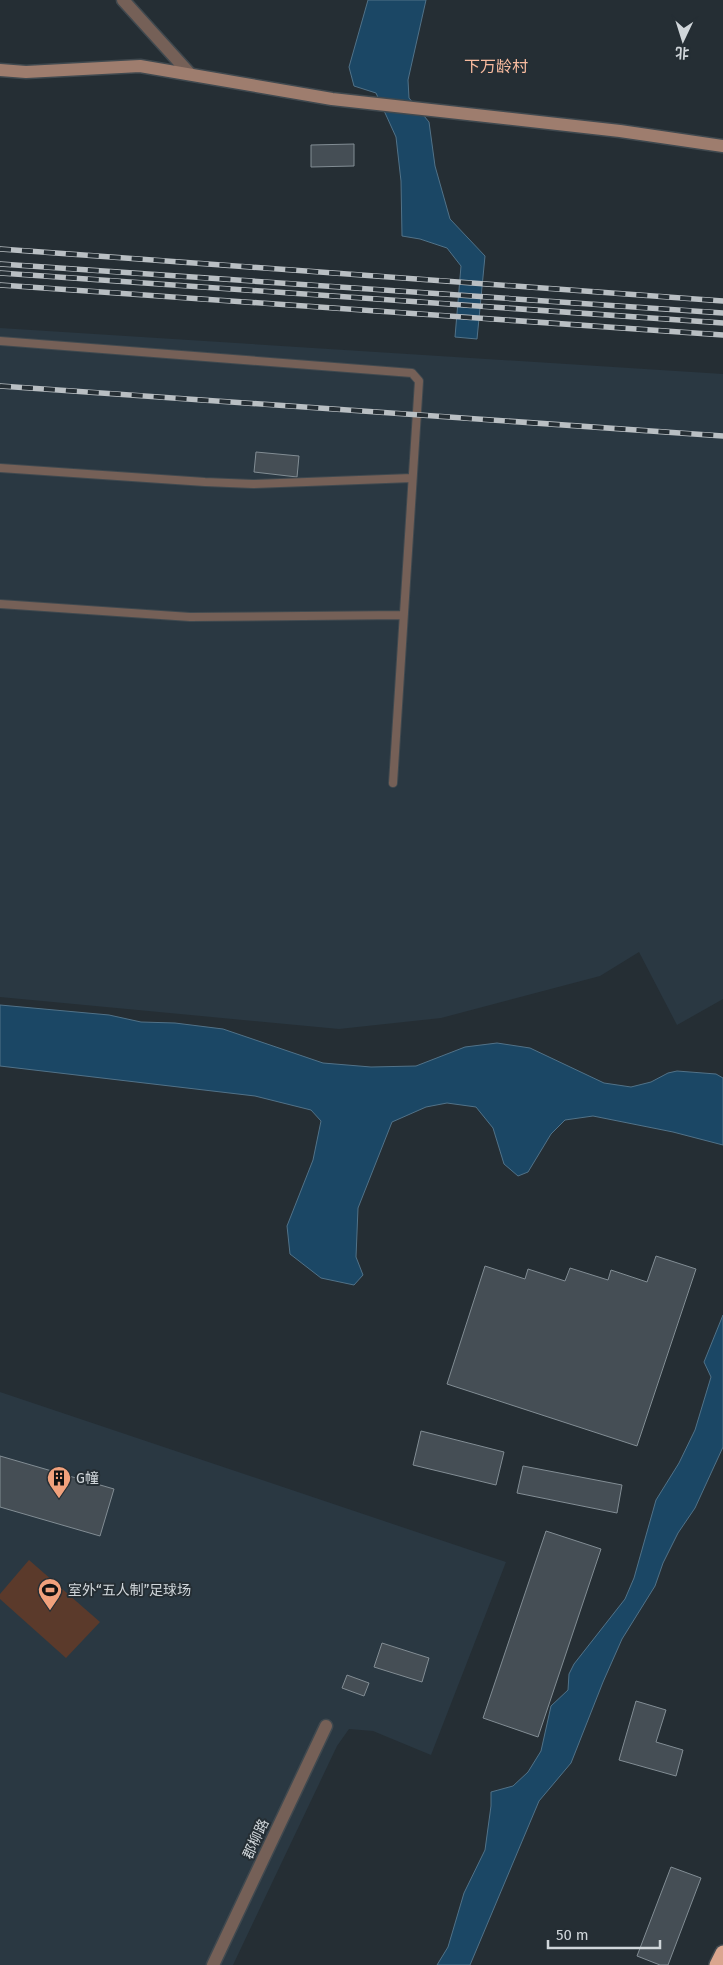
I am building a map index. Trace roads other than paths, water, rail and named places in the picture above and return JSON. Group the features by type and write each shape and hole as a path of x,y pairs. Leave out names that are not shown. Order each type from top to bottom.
{"highway":[{"path":"717,1965 723,1953"}],"street":[{"path":"123,0 190,74"},
{"path":"0,70 26,72 140,66 332,99 620,130 723,146"},
{"name":"郡柳路","path":"213,1965 326,1726"}],"lane":[{"path":"0,340 412,372 419,381 393,783"},
{"path":"0,468 234,483 412,478"},
{"path":"0,604 190,618 403,615"}],"water":[{"path":"368,0 426,0 408,80 409,98 429,122 435,166 450,219 485,256 477,339 455,337 461,266 447,248 420,239 402,236 401,181 396,137 376,93 354,86 349,67"},
{"path":"0,1005 109,1015 141,1022 175,1023 223,1029 323,1063 371,1067 416,1066 465,1047 497,1043 530,1048 604,1083 631,1087 651,1082 668,1073 677,1071 716,1074 723,1078 723,1145 673,1132 593,1116 565,1120 551,1134 528,1172 518,1176 504,1164 493,1128 476,1107 447,1103 426,1107 392,1122 358,1208 356,1257 363,1275 354,1285 321,1278 290,1254 287,1226 313,1160 321,1121 311,1110 255,1096 0,1066"},
{"path":"723,1315 723,1447 695,1508 678,1533 663,1563 655,1586 622,1639 571,1763 539,1801 470,1965 437,1965 448,1947 464,1893 485,1850 491,1792 513,1786 528,1772 541,1751 551,1706 568,1690 569,1674 574,1664 625,1599 634,1578 656,1500 679,1463 695,1430 711,1377 704,1362"}],"railway":[{"path":"0,249 723,301"},
{"path":"0,264 723,313"},
{"path":"0,273 723,323"},
{"path":"0,285 723,335"},
{"path":"0,386 723,436"}],"place":[{"name":"G幢","path":"59,1499"},
{"name":"室外“五人制”足球场","path":"50,1611"}],"district":[{"name":"下万龄村","path":"496,66"}]}
